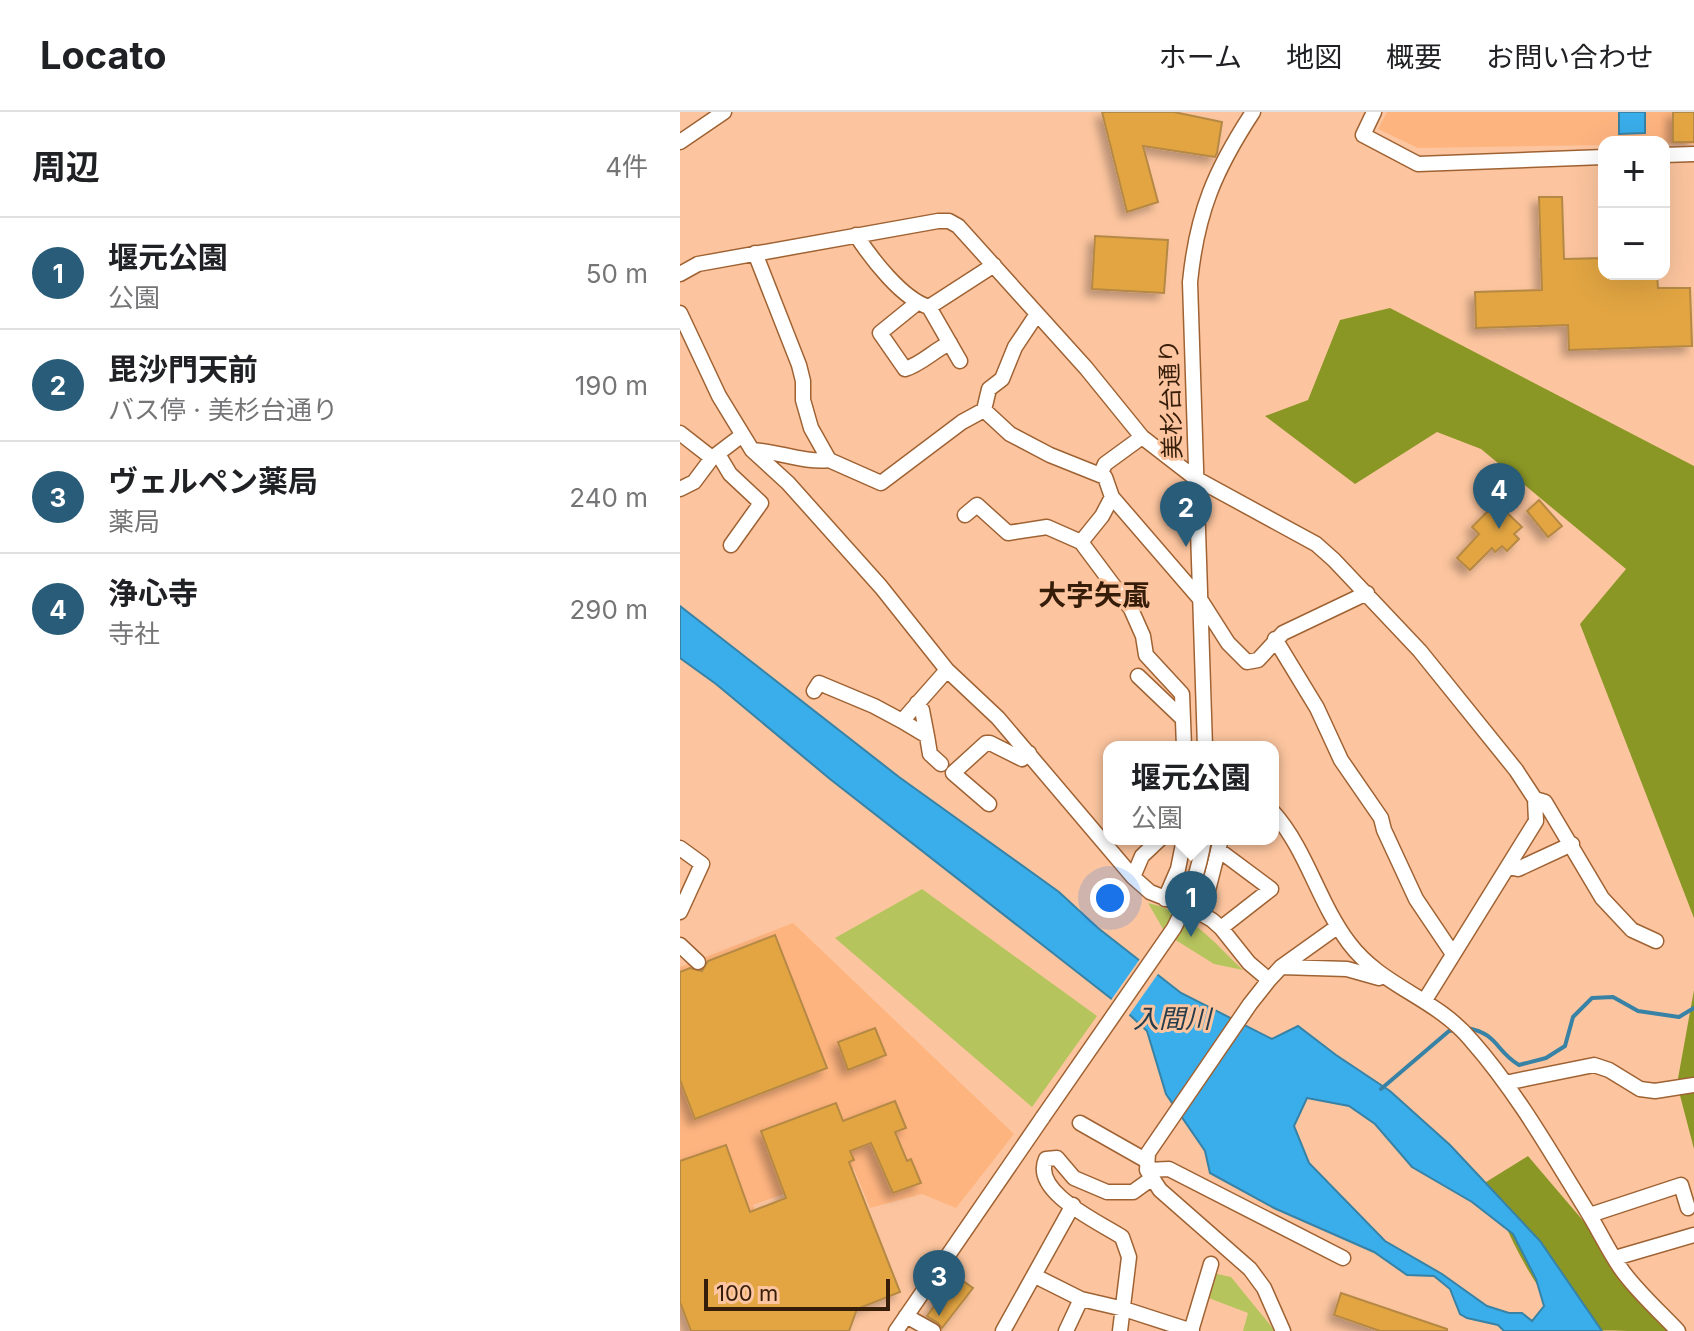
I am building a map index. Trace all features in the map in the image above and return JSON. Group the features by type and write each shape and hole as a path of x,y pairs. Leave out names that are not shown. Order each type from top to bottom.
{"street":[{"path":"680,142 724,112"},
{"name":"美杉台通り","path":"1208,741 1195,478 1190,306 1193,254 1212,182 1253,112"},
{"path":"1374,112 1363,135 1418,164 1598,157"},
{"path":"1670,155 1694,154"},
{"path":"680,274 698,264 949,221 958,226 994,265 1142,437 1195,478 1316,544 1367,593 1430,663 1516,770 1535,799 1536,821 1425,1000"},
{"path":"856,235 868,254 923,305 960,361"},
{"path":"755,253 799,365 803,400 811,428 829,460"},
{"path":"950,343 931,351 917,365 905,369 880,333 994,265"},
{"path":"680,313 741,436 752,450 788,483 881,587 947,670 998,718 1103,841"},
{"path":"752,450 818,461 829,460 881,483 962,422 984,410 989,389 1002,379 1015,347 1037,314"},
{"path":"984,410 1010,434 1023,441 1073,465 1101,473 1112,497 1200,599 1228,643 1247,662 1258,660 1283,633 1367,593"},
{"path":"680,433 715,456 761,503 731,545"},
{"path":"680,489 694,482 715,456 741,436"},
{"path":"1101,473 1105,464 1142,437"},
{"path":"1081,542 1102,516 1112,497"},
{"path":"965,515 977,505 1008,533 1047,527 1081,542 1131,609 1143,636 1146,655 1182,694 1184,741"},
{"path":"1275,639 1317,708 1341,760 1381,818 1416,899 1453,954"},
{"path":"902,721 947,670"},
{"path":"1138,676 1182,718"},
{"path":"814,691 819,683 872,711 902,721 927,736"},
{"path":"917,703 922,710 930,754 941,764"},
{"path":"989,804 953,773 986,743 1022,759 1029,753"},
{"path":"1535,799 1545,802 1602,898 1632,930 1656,941"},
{"path":"1279,821 1295,844 1337,927 1358,955 1389,980 1425,1000 1467,1035 1505,1083 1624,1273 1678,1331"},
{"path":"1508,867 1518,869 1572,844"},
{"path":"1106,845 1150,892 1202,914 1221,928 1249,963 1269,980"},
{"path":"1133,877 1142,856 1154,845"},
{"path":"1165,899 1178,869 1183,845"},
{"path":"896,1331 1174,928 1194,883 1203,845"},
{"path":"1202,914 1220,845 1271,889 1221,928"},
{"path":"680,848 702,864 680,912"},
{"path":"1120,1331 1128,1247 1122,1237 1048,1185 1043,1175 1046,1159 1057,1158 1074,1178 1107,1192 1133,1192 1250,1004 1281,967 1337,927"},
{"path":"680,945 698,962"},
{"path":"1281,967 1347,969 1389,980"},
{"path":"1505,1083 1594,1065 1609,1070 1640,1089 1655,1091 1694,1085"},
{"path":"1080,1123 1149,1165 1169,1169 1343,1258"},
{"path":"1149,1165 1160,1190 1250,1269 1264,1288 1283,1331"},
{"path":"1590,1215 1656,1200 1681,1185 1688,1208"},
{"path":"1003,1331 1073,1205"},
{"path":"1615,1258 1694,1235"},
{"path":"1035,1276 1081,1299 1192,1331 1211,1264"},
{"path":"1066,1331 1081,1299"},
{"path":"906,1316 933,1331"}],"shaded area":[{"path":"1387,112 1694,112 1694,144 1670,143 1670,136 1598,136 1598,145 1418,148 1378,129"},
{"path":"793,923 1014,1134 956,1208 922,1194 870,1208 854,1169 753,1205 759,1221 680,1252 680,967"}],"green space":[{"path":"1390,308 1694,466 1694,918 1580,624 1626,569 1481,449 1437,432 1355,484 1265,416 1308,400 1340,320"},
{"path":"922,889 1097,1016 1032,1107 835,938"},
{"path":"1148,903 1189,921 1243,970 1214,964 1166,934"},
{"path":"1694,990 1694,1149 1677,1084"},
{"path":"1528,1156 1677,1331 1584,1330 1567,1320 1552,1305 1525,1265 1486,1182"},
{"path":"1213,1273 1231,1277 1275,1331 1243,1331 1248,1313 1206,1297"}],"water":[{"path":"1619,112 1645,112 1645,133 1619,134"},
{"name":"入間川","path":"680,606 899,777 1059,892 1098,928 1181,993 1272,1039 1298,1026 1390,1091 1450,1145 1540,1241 1602,1331 1504,1331 1498,1325 1467,1318 1460,1314 1450,1289 1434,1276 1407,1275 1374,1252 1274,1208 1210,1173 1205,1151 1166,1094 1147,1031 1118,1004 680,658","holes":["1307,1098 1349,1106 1375,1124 1412,1167 1472,1202 1513,1234 1536,1279 1544,1306 1532,1321 1522,1313 1509,1313 1487,1306 1442,1274 1385,1241 1309,1163 1294,1126"]}],"pier":[{"path":"1142,956 1160,971 1127,1018 1109,1003"}],"building":[{"path":"1102,112 1174,112 1222,122 1217,153 1215,157 1143,146 1158,202 1127,212"},
{"path":"1673,112 1694,112 1694,142 1673,142"},
{"path":"1539,197 1562,197 1564,259 1598,258 1598,280 1657,280 1658,288 1690,288 1692,346 1569,350 1568,325 1476,328 1475,292 1542,290"},
{"path":"1095,236 1168,240 1164,293 1092,289"},
{"path":"1539,500 1562,526 1548,537 1527,511"},
{"path":"1500,506 1522,527 1514,534 1519,539 1507,551 1502,546 1495,552 1492,548 1470,570 1457,558 1479,534 1472,527 1491,508 1494,511"},
{"path":"775,935 827,1068 695,1119 680,1080 680,972 690,968 702,971 708,961"},
{"path":"875,1028 886,1055 848,1070 838,1042"},
{"path":"895,1101 906,1128 895,1132 907,1161 911,1159 921,1183 893,1193 871,1143 850,1151 854,1160 849,1162 900,1292 857,1309 849,1331 691,1331 680,1302 680,1161 726,1145 750,1212 786,1198 761,1131 836,1103 843,1121"},
{"path":"956,1276 973,1288 942,1328 927,1316"},
{"path":"1341,1293 1447,1331 1380,1331 1334,1315"}],"waterway":[{"path":"1467,1028 1485,1034 1519,1065 1546,1058 1565,1046 1573,1017 1592,998 1613,997 1638,1011 1679,1017 1694,1008"},
{"path":"1381,1089 1449,1031 1455,1030"}],"place":[{"name":"浄心寺","path":"1499,529"},
{"name":"毘沙門天前","path":"1186,547"},
{"name":"堰元公園","path":"1191,937"},
{"name":"ヴェルペン薬局","path":"939,1316"}],"district":[{"name":"大字矢颪","path":"1094,595"}]}
